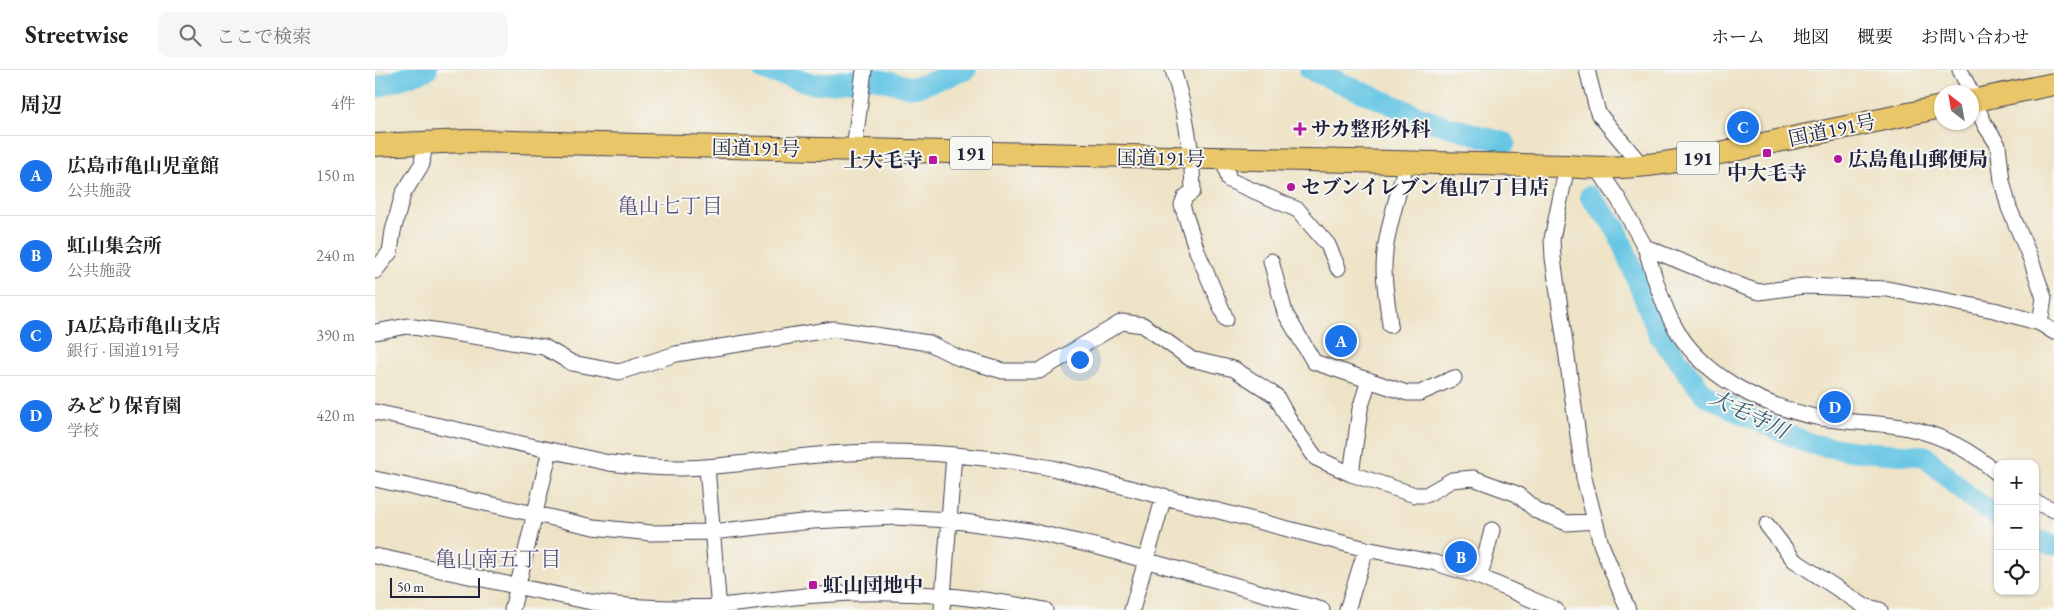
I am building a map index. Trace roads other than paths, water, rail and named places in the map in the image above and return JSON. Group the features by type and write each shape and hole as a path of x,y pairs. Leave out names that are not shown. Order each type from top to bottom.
{"highway":[{"path":"1979,96 2054,84"},
{"name":"国道191号","path":"375,145 425,141 1224,160 1567,166 1598,169 1642,166 1699,158 1934,108"}],"street":[{"path":"855,150 864,70"},
{"path":"1173,70 1185,107 1192,158 1193,191 1185,197 1182,205 1197,251 1226,319"},
{"path":"1587,70 1598,113 1642,166"},
{"path":"1961,70 1967,85"},
{"path":"1979,112 1998,145 2002,181 2009,208 2030,257 2044,298 2040,323"},
{"path":"375,271 390,252 393,231 403,194 422,164 425,141"},
{"path":"1224,160 1229,180 1298,210 1328,246 1338,268"},
{"path":"1390,325 1384,267 1389,227 1397,205 1406,163"},
{"path":"1567,166 1552,239 1553,258 1584,478 1594,521 1628,610"},
{"path":"1598,169 1619,200 1645,247 1672,322 1689,347 1719,376 1751,396 1820,418 1907,428 1941,438 1977,456 1994,471"},
{"path":"1645,247 1759,292 1804,286 1887,289 1993,310 2040,323 2054,332"},
{"path":"1271,262 1285,314 1314,362 1407,393 1420,393 1454,378"},
{"path":"375,332 407,326 544,347 572,363 619,372 676,354 834,329 929,343 959,358 1003,371 1030,371 1039,370 1122,322 1143,325 1191,359 1234,368 1276,396 1291,423 1316,458 1351,474 1415,496 1427,495 1452,480 1473,478 1517,494 1537,511 1567,523 1594,521"},
{"path":"1351,474 1358,418 1369,380"},
{"path":"375,412 609,463 641,467 707,467 847,453 901,451 1006,460 1053,468 1366,549 1436,563 1480,577 1556,610"},
{"path":"512,610 550,450"},
{"path":"942,610 954,455"},
{"path":"707,467 719,608"},
{"path":"375,479 594,527 651,533 713,532 812,521 896,517 949,520 1030,531 1095,546 1322,610"},
{"path":"1132,610 1164,496"},
{"path":"2039,504 2054,510"},
{"path":"1767,526 1794,560 1865,606 1880,610"},
{"path":"1480,577 1492,530"},
{"path":"1347,610 1366,549"},
{"path":"375,556 624,606 719,608 818,594 881,592 943,594 995,600 1045,610"}],"waterway":[{"name":"大毛寺川","path":"375,88 427,70"},
{"name":"大毛寺川","path":"763,70 815,84 872,78 910,87 920,86 966,70"},
{"name":"大毛寺川","path":"1310,70 1433,122 1505,143"},
{"name":"大毛寺川","path":"1590,196 1616,228 1659,335 1705,395 1757,421 1811,444 1853,451 1925,456 1970,497 1994,514"},
{"name":"大毛寺川","path":"2039,541 2054,545"}],"place":[{"name":"JA広島市亀山支店","path":"1743,127"},
{"name":"サカ整形外科","path":"1300,129"},
{"name":"中大毛寺","path":"1767,153"},
{"name":"広島亀山郵便局","path":"1838,159"},
{"name":"上大毛寺","path":"933,160"},
{"name":"セブンイレブン亀山7丁目店","path":"1291,187"},
{"name":"広島市亀山児童館","path":"1341,341"},
{"name":"みどり保育園","path":"1835,407"},
{"name":"虹山集会所","path":"1461,557"},
{"name":"虹山団地中","path":"813,585"}],"district":[{"name":"亀山七丁目","path":"670,206"},
{"name":"亀山南五丁目","path":"498,559"}]}
